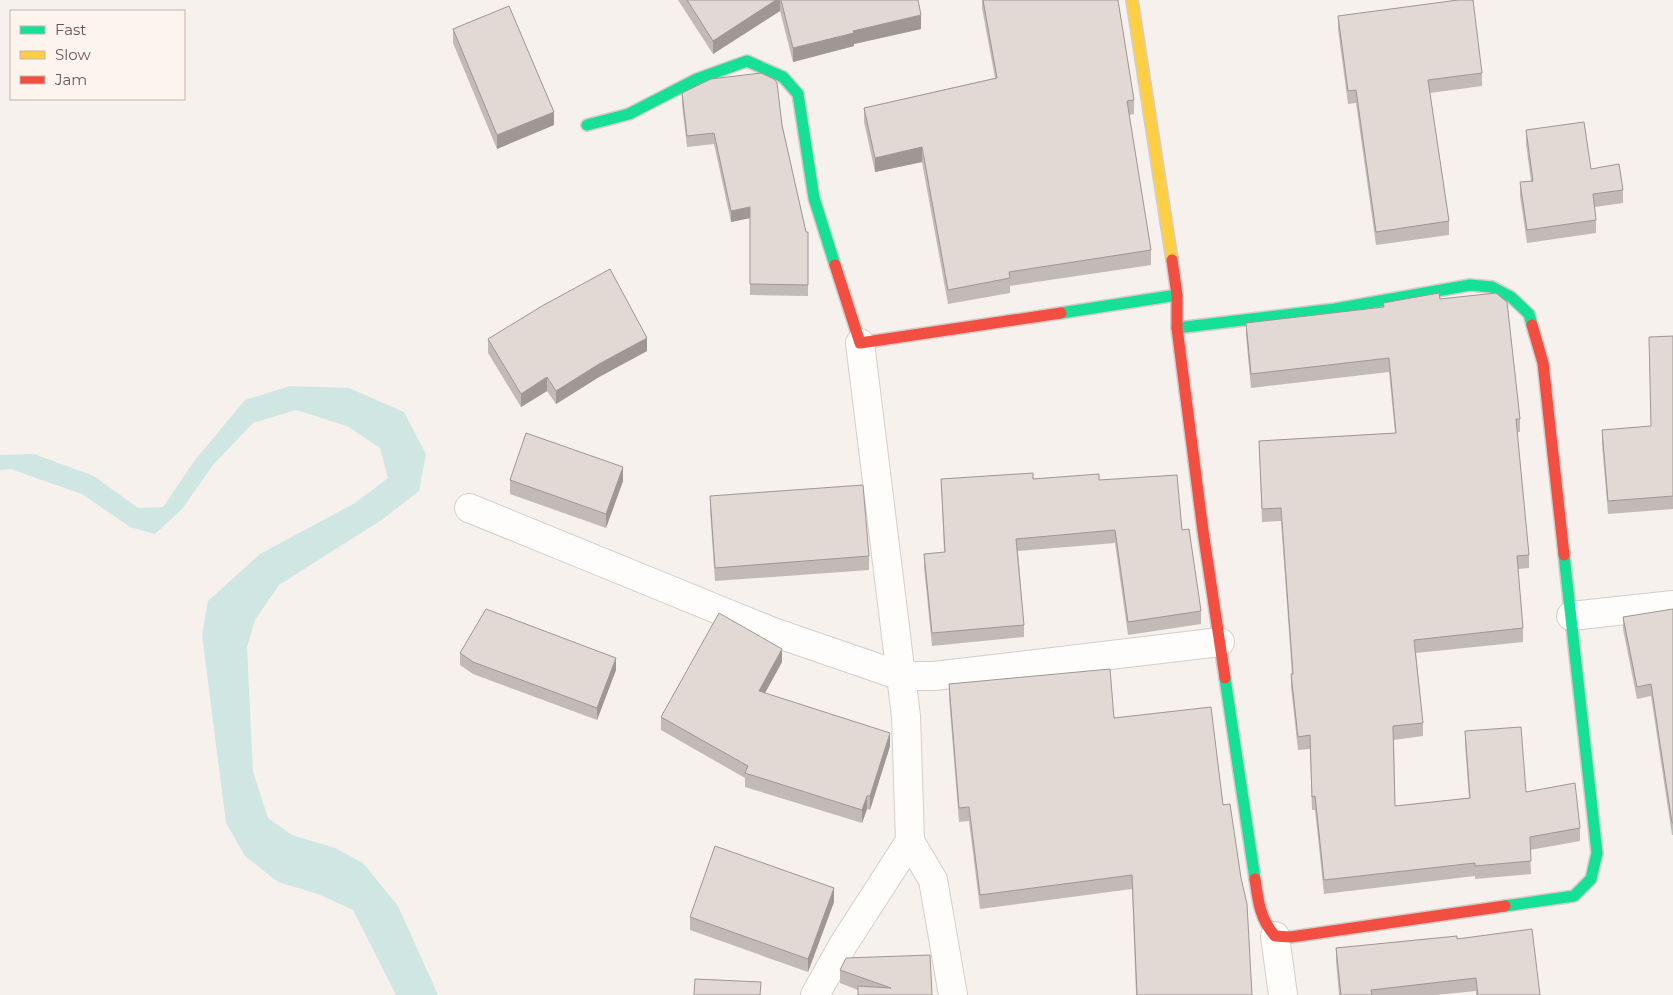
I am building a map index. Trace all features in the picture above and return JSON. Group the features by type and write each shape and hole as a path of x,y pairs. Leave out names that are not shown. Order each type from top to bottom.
{"street":[{"path":"1132,0 1177,295 1177,328 1220,642 1259,906 1266,926 1274,936 1283,995"},
{"path":"587,125 629,114 697,78 746,61 783,78 798,94 814,198 860,343 906,716 910,841 934,880 953,995"},
{"path":"1177,328 1336,308 1470,285 1492,287 1511,296 1529,314 1543,363 1597,853 1592,879 1574,896 1291,937 1274,936"},
{"path":"860,343 1177,295"},
{"path":"470,508 773,632 901,676 934,676 1220,642"},
{"path":"1571,616 1673,605"},
{"path":"815,995 843,945 910,841"}],"shaded area":[{"path":"290,386 349,388 404,412 426,454 419,491 383,519 279,585 255,620 247,647 253,772 268,818 292,835 335,848 363,863 398,906 438,995 396,995 353,910 318,894 278,882 245,856 226,823 202,635 208,601 260,554 355,503 388,478 380,448 347,426 296,410 253,423 213,465 182,509 155,534 130,527 82,494 10,469 0,470 0,455 34,454 94,476 138,508 163,507 195,460 245,400"}],"building":[{"path":"687,0 776,0 713,41"},
{"path":"781,0 918,0 921,15 793,48"},
{"path":"983,0 1118,0 1134,100 1127,101 1151,250 1009,272 1010,278 948,290 922,147 875,158 864,108 997,78"},
{"path":"1458,0 1473,0 1482,73 1428,80 1449,221 1376,232 1356,90 1348,91 1338,16"},
{"path":"509,6 554,112 497,135 453,29"},
{"path":"761,73 774,79 777,83 782,125 806,232 808,232 808,285 750,284 750,207 731,211 714,133 687,136 682,93 711,79"},
{"path":"1584,122 1591,169 1619,164 1623,190 1593,194 1596,220 1527,230 1520,182 1533,181 1526,130"},
{"path":"610,269 647,338 599,364 556,391 547,377 521,394 488,339 542,306"},
{"path":"1439,293 1440,299 1496,293 1507,302 1520,419 1516,419 1529,555 1517,556 1523,628 1414,640 1423,723 1393,726 1395,806 1470,798 1465,731 1521,727 1526,792 1575,783 1580,828 1530,837 1531,861 1475,866 1475,863 1324,880 1315,796 1312,797 1310,735 1298,737 1291,674 1293,674 1281,508 1262,509 1259,441 1396,433 1389,358 1251,374 1246,323 1384,307 1383,303"},
{"path":"1673,336 1673,496 1608,501 1602,430 1651,426 1649,337"},
{"path":"526,433 623,467 606,514 510,480"},
{"path":"1033,473 1033,479 1099,474 1099,480 1177,475 1182,530 1189,529 1201,611 1128,622 1115,530 1016,539 1024,625 932,633 924,554 945,552 941,479"},
{"path":"863,485 869,556 715,568 710,496"},
{"path":"486,609 616,658 597,708 473,662 460,653"},
{"path":"1673,609 1672,823 1651,684 1637,687 1623,617"},
{"path":"719,613 782,649 759,691 890,733 870,796 867,796 862,810 745,773 748,766 661,717"},
{"path":"1110,669 1114,718 1211,707 1223,805 1230,804 1241,878 1247,904 1252,995 1137,995 1132,875 980,895 969,807 959,808 949,684"},
{"path":"715,846 834,888 808,959 690,917"},
{"path":"1532,929 1540,995 1478,995 1476,978 1371,990 1372,995 1341,995 1336,948 1457,936 1457,939"},
{"path":"930,955 932,995 858,995 858,986 891,988 840,970 846,958"},
{"path":"695,979 761,982 760,995 694,995"}],"traffic: fast":[{"path":"587,125 629,114 697,79 747,61 783,77 798,94 814,198 835,265"},
{"path":"1177,328 1335,309 1470,285 1492,287 1511,297 1529,314 1532,325"},
{"path":"1061,313 1177,295"},
{"path":"1505,906 1574,896 1591,879 1597,853 1564,555"},
{"path":"1225,678 1255,879"}],"traffic: slow":[{"path":"1132,0 1172,260"}],"traffic: jam":[{"path":"1172,260 1177,295 1177,328 1203,531 1225,678"},
{"path":"835,265 860,343 1061,313"},
{"path":"1532,325 1543,363 1564,555"},
{"path":"1255,879 1263,916 1275,936 1291,937 1505,906"}]}
